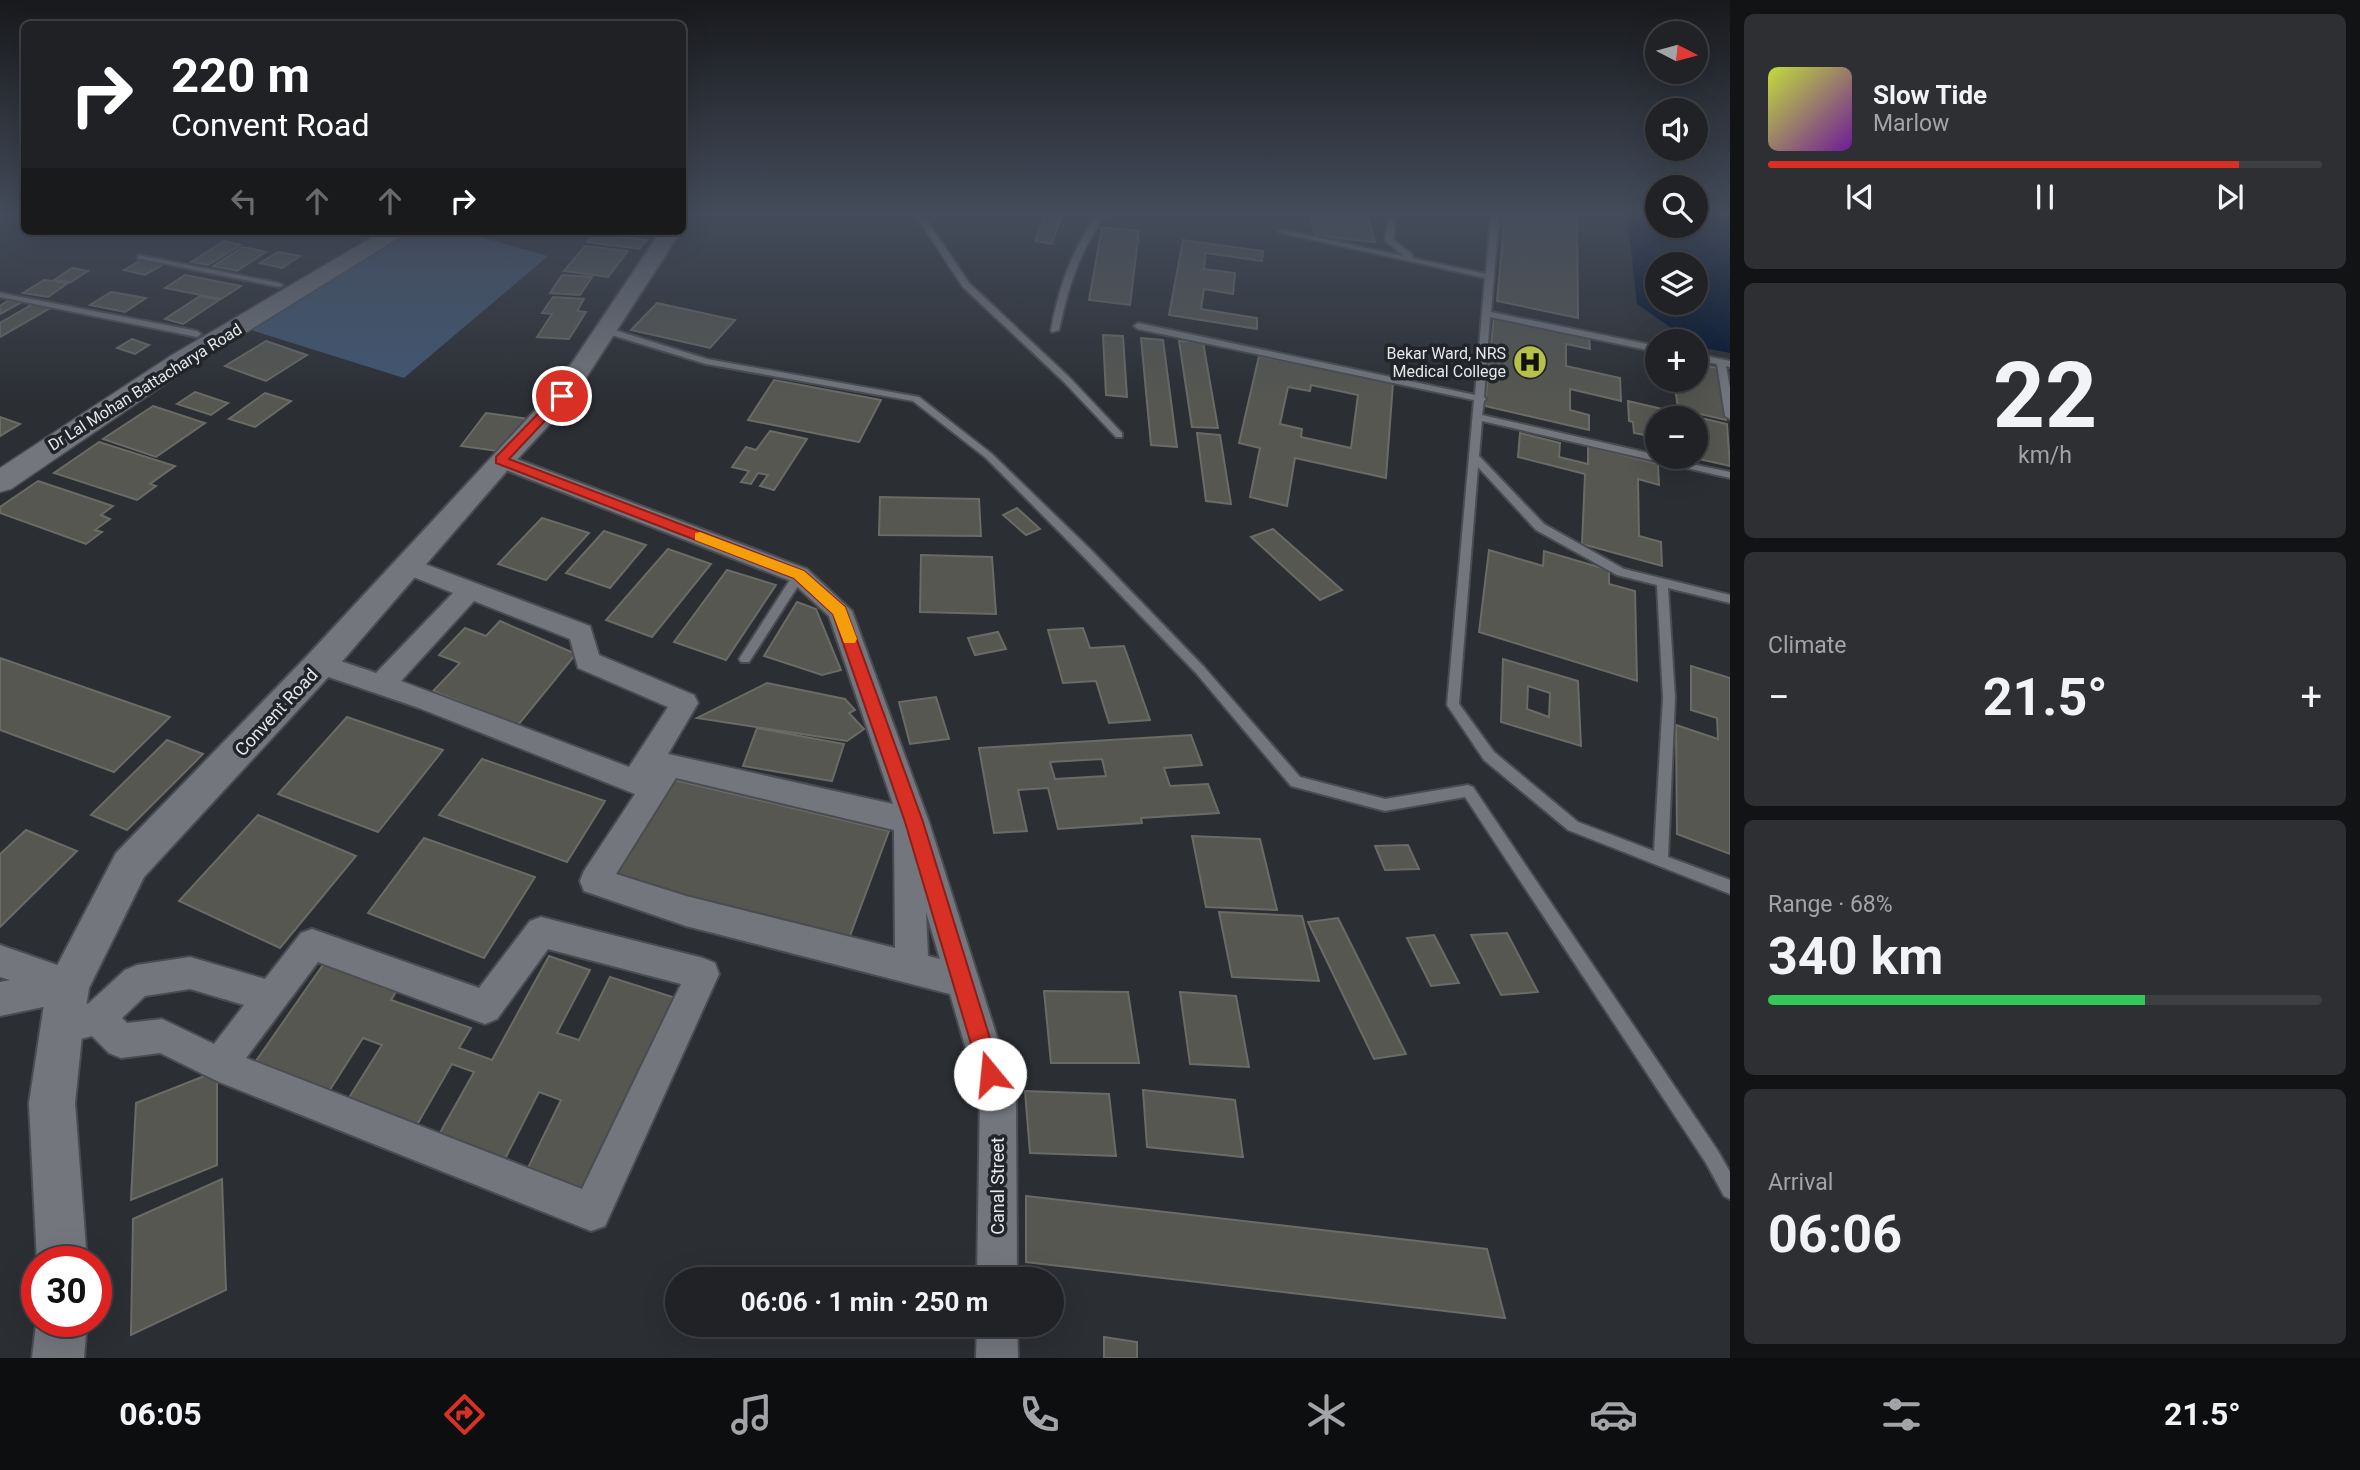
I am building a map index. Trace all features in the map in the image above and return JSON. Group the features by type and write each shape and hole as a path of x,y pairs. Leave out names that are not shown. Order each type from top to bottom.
{"main road":[{"name":"Dr Lal Mohan Battacharya Road","path":"0,454 293,276"},
{"name":"Dr Lal Mohan Battacharya Road","path":"0,482 181,361 323,276"}],"street":[{"name":"Convent Road","path":"61,1246 52,1103 76,1010 130,865 320,664 500,460 562,396 641,276"},
{"name":"Canal Street","path":"500,460 799,575 840,611 998,1097 997,1267"},
{"path":"320,664 635,782 685,703 587,661 581,633 409,566"},
{"path":"381,685 470,590"},
{"path":"912,968 910,822 669,765 595,881 686,911 962,981"},
{"path":"0,961 121,1041 162,1036 219,1065 591,1212 703,974 541,932 485,1007 312,944 219,1065"},
{"path":"0,999 76,1010 138,981 190,973 270,997"},
{"path":"58,1358 60,1337"},
{"path":"997,1337 997,1358"}],"lane":[{"path":"236,276 279,285"},
{"path":"960,276 966,285 1066,379 1119,435"},
{"path":"1055,330 1066,276"},
{"path":"1487,276 1490,277 1481,399 1454,705 1489,756 1573,826 1730,887"},
{"path":"0,295 197,334"},
{"path":"1487,314 1645,347"},
{"path":"1138,326 1481,399"},
{"path":"605,330 706,361 916,399 989,456 1087,553 1200,670 1296,782 1385,804 1468,791 1712,1157 1730,1190"},
{"path":"1708,359 1726,363 1730,416"},
{"path":"1479,417 1730,475"},
{"path":"1476,458 1540,527 1621,572 1730,599"},
{"path":"745,659 799,575"},
{"path":"1661,860 1669,698 1662,582"}],"shaded area":[{"path":"336,276 524,276 404,378 251,330"},
{"path":"1634,276 1645,276 1645,310 1637,304"},
{"path":"1708,276 1730,276 1730,353 1708,349 1708,329 1673,329 1653,315 1708,315"}],"building":[{"path":"59,276 80,276 71,282 54,280"},
{"path":"183,276 241,286 221,299 165,288"},
{"path":"561,276 592,277 580,295 550,293"},
{"path":"1093,276 1133,276 1130,305 1089,300"},
{"path":"1176,276 1235,276 1233,294 1204,289 1201,309 1257,318 1257,329 1169,315"},
{"path":"1499,276 1578,276 1578,318 1497,301"},
{"path":"44,280 68,283 48,297 23,293"},
{"path":"111,292 146,298 125,312 90,305"},
{"path":"200,296 219,300 183,324 165,319"},
{"path":"553,297 584,299 577,311 586,312 569,339 537,337 552,314 542,313"},
{"path":"9,300 22,302 0,314 0,306"},
{"path":"657,303 735,320 710,348 631,330"},
{"path":"33,304 52,307 0,337 0,323"},
{"path":"1494,316 1589,337 1590,349 1566,344 1566,366 1620,378 1621,401 1570,389 1570,410 1589,415 1589,430 1485,406"},
{"path":"1103,335 1123,336 1127,397 1106,395"},
{"path":"1141,338 1163,340 1177,447 1151,445"},
{"path":"132,339 149,345 135,354 117,348"},
{"path":"266,341 307,355 266,381 225,366"},
{"path":"1179,341 1203,342 1218,428 1192,427"},
{"path":"1259,356 1393,383 1386,478 1295,458 1287,506 1250,497 1260,448 1239,443","holes":["1311,385 1358,395 1351,448 1301,437 1302,429 1280,424 1288,387 1310,391"]},
{"path":"1708,366 1717,368 1726,420 1708,416 1708,406 1678,406 1676,392 1708,392"},
{"path":"774,380 881,400 859,442 748,420"},
{"path":"195,392 228,403 211,415 177,404"},
{"path":"265,393 291,401 255,427 229,419"},
{"path":"1628,401 1650,406 1645,406 1645,435 1634,433 1633,422 1629,421"},
{"path":"153,406 205,423 156,457 103,439"},
{"path":"486,413 529,419 505,452 461,446"},
{"path":"0,417 20,424 0,436"},
{"path":"1708,420 1727,424 1730,466 1708,461"},
{"path":"770,431 807,439 774,490 760,486 768,475 758,473 751,484 741,482 749,471 732,467 746,447 756,450"},
{"path":"1197,433 1220,435 1231,504 1206,501"},
{"path":"1520,433 1560,443 1559,457 1588,464 1588,446 1645,461 1645,469 1658,469 1659,485 1638,479 1639,536 1661,542 1662,566 1582,544 1585,474 1518,457"},
{"path":"99,442 175,466 150,484 156,486 137,500 54,473"},
{"path":"38,481 113,506 101,515 110,519 95,530 102,532 86,544 0,513 0,507"},
{"path":"880,497 979,499 981,536 879,535"},
{"path":"1017,508 1040,529 1026,535 1003,515"},
{"path":"542,518 589,533 546,580 498,564"},
{"path":"1273,529 1342,590 1320,600 1251,537"},
{"path":"604,531 646,545 610,588 566,573"},
{"path":"668,549 711,564 652,637 606,620"},
{"path":"1489,550 1543,566 1544,551 1609,570 1609,584 1635,591 1637,681 1479,632"},
{"path":"921,555 992,557 996,614 920,612"},
{"path":"727,570 776,585 726,660 674,642"},
{"path":"797,602 816,609 841,670 822,675 764,656"},
{"path":"500,621 576,654 518,725 433,691 460,663 439,655 465,628 486,636"},
{"path":"1083,628 1090,648 1124,646 1150,720 1109,723 1096,681 1063,683 1048,630"},
{"path":"998,632 1006,649 975,655 968,638"},
{"path":"0,658 170,717 114,772 0,730"},
{"path":"1503,659 1578,681 1581,746 1501,722","holes":["1528,686 1550,693 1549,717 1527,709"]},
{"path":"1691,666 1730,678 1730,854 1677,834 1676,725 1718,739 1717,718 1691,710"},
{"path":"767,683 845,699 855,710 849,713 864,729 847,741 697,718"},
{"path":"936,697 949,739 910,744 899,702"},
{"path":"347,717 443,750 378,832 278,794"},
{"path":"757,728 844,744 832,781 743,766"},
{"path":"1191,735 1202,765 1164,768 1170,786 1208,784 1219,813 1141,818 1142,823 1058,829 1048,788 1018,790 1027,831 994,833 979,748","holes":["1102,759 1106,776 1055,779 1050,762"]},
{"path":"167,740 203,754 127,830 91,815"},
{"path":"482,759 605,801 567,862 439,815"},
{"path":"666,778 889,831 848,941 611,880"},
{"path":"258,815 356,856 280,948 179,901"},
{"path":"26,830 77,851 0,927 0,854"},
{"path":"1192,836 1260,839 1277,910 1206,907"},
{"path":"424,838 535,877 484,958 368,913"},
{"path":"1408,845 1419,869 1385,870 1375,846"},
{"path":"1219,912 1302,916 1319,981 1232,977"},
{"path":"1338,918 1406,1054 1374,1059 1308,922"},
{"path":"1507,933 1538,992 1501,995 1471,935"},
{"path":"1434,935 1459,983 1431,986 1407,938"},
{"path":"549,956 590,970 557,1033 579,1040 610,977 676,998 630,1103 624,1101 582,1193 526,1172 561,1100 539,1092 503,1163 437,1138 474,1072 452,1064 414,1130 345,1104 382,1045 363,1038 326,1096 251,1068 325,962 399,987 391,1000 471,1028 459,1048 492,1060"},
{"path":"1044,991 1128,992 1139,1063 1051,1063"},
{"path":"1180,992 1236,996 1249,1067 1190,1064"},
{"path":"217,1071 217,1165 131,1200 136,1103"},
{"path":"1143,1090 1235,1100 1243,1157 1147,1147"},
{"path":"1025,1091 1109,1094 1116,1156 1030,1153"},
{"path":"222,1179 226,1290 131,1335 133,1219"},
{"path":"1026,1196 1487,1249 1505,1318 1026,1262"},
{"path":"1104,1337 1137,1342 1137,1358 1104,1358"}],"slow traffic":[{"path":"700,537 799,575 840,611 849,639"}],"place":[{"name":"Bekar Ward, NRS Medical College","path":"1530,362"}],"route":[{"path":"562,396 500,460 799,575 840,611 914,822 990,1074"}]}
